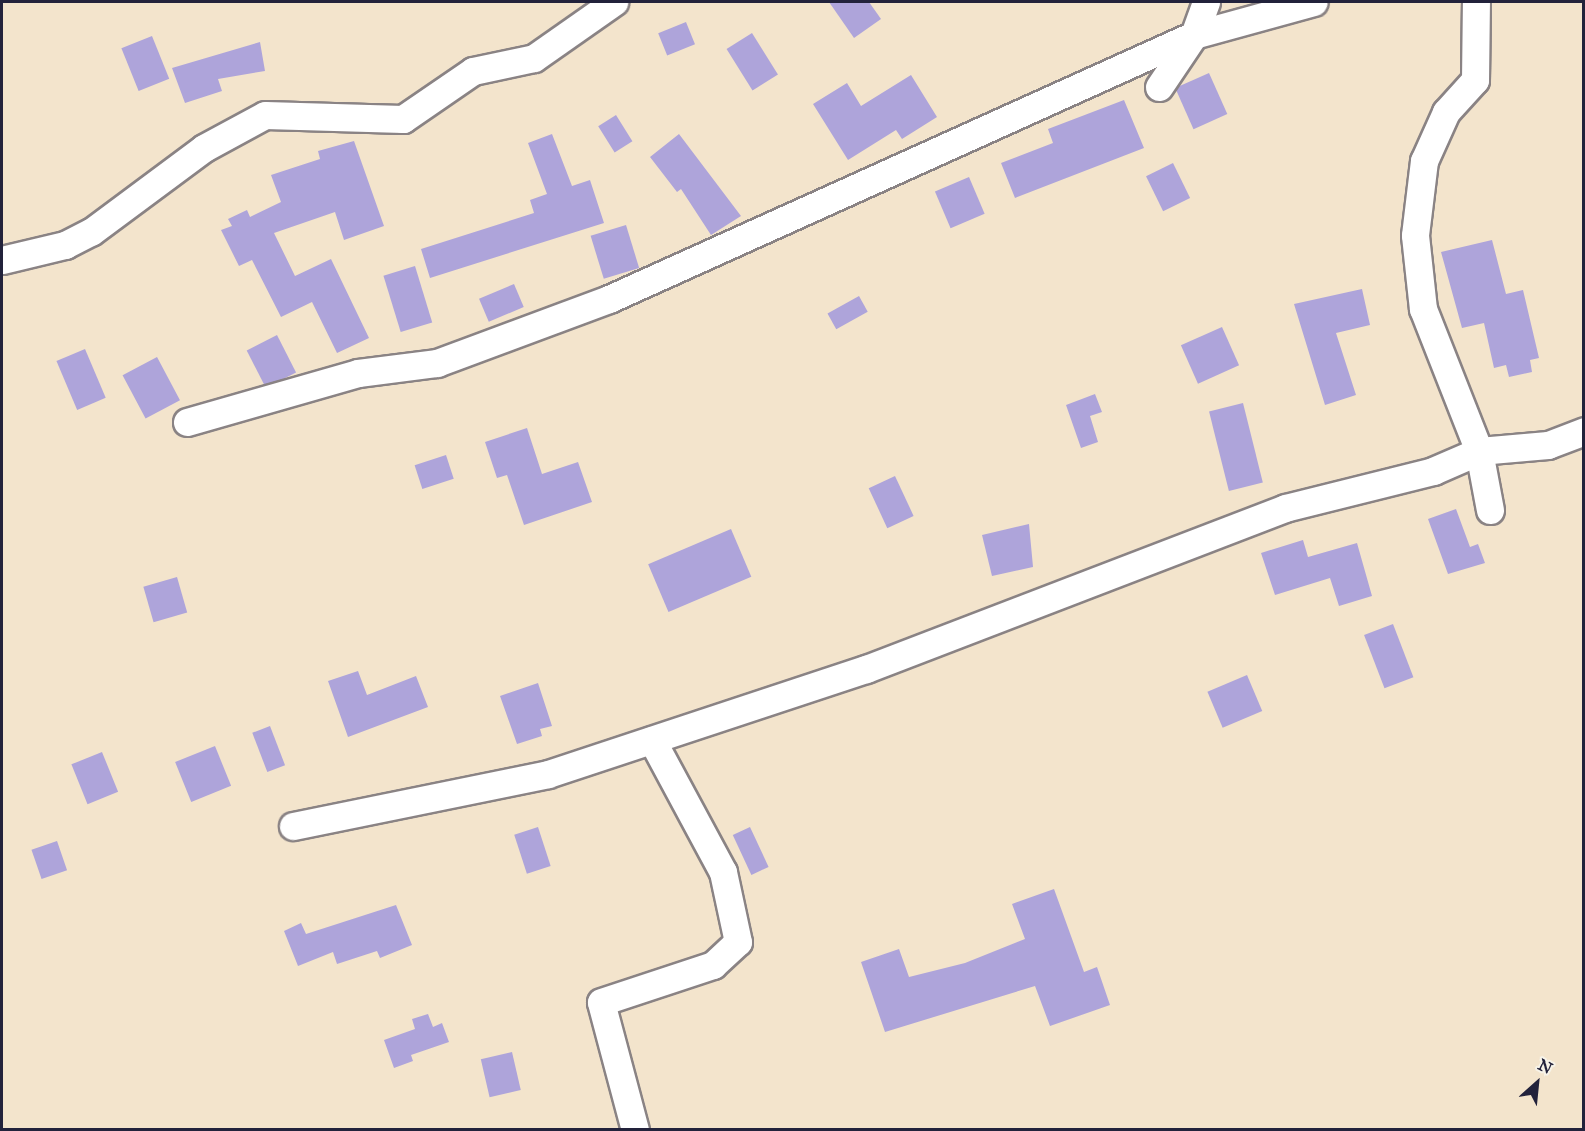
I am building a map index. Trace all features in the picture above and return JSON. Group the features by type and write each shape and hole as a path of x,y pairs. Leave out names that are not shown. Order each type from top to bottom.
{"street":[{"path":"2,260 49,250 91,232 204,148 265,115 403,119 473,71 534,58 614,2"},
{"path":"1159,87 1194,35 1206,2"},
{"path":"187,422 358,373 437,363 609,299 1194,35 1314,2"},
{"path":"1476,2 1475,80 1446,112 1424,161 1415,235 1423,309 1479,451 1490,510"},
{"path":"293,826 548,774 866,669 1285,508 1433,471 1479,451 1548,445 1584,430"},
{"path":"635,1130 601,1002 713,964 738,942 723,872 652,740"}],"building":[{"path":"829,2 869,2 881,19 854,38"},
{"path":"686,22 695,44 667,55 658,33"},
{"path":"752,33 778,75 753,90 727,49"},
{"path":"152,36 169,79 139,91 121,48"},
{"path":"260,42 265,71 218,79 222,91 185,103 172,68"},
{"path":"1209,73 1227,114 1194,129 1175,88"},
{"path":"911,75 937,117 902,139 896,130 848,160 813,104 847,83 861,106"},
{"path":"1124,100 1144,148 1015,198 1001,163 1053,143 1048,129"},
{"path":"616,115 632,141 615,152 598,126"},
{"path":"552,134 572,186 590,180 604,223 430,278 421,249 534,213 530,200 547,194 528,143"},
{"path":"679,134 741,216 711,235 681,189 677,192 650,157"},
{"path":"354,141 384,226 344,240 335,212 274,233 295,276 331,259 369,338 337,353 312,302 281,317 252,260 239,266 221,230 232,226 228,219 247,210 250,217 281,202 271,175 320,159 318,151"},
{"path":"1173,163 1190,198 1163,211 1146,176"},
{"path":"969,177 985,214 951,228 935,191"},
{"path":"626,225 639,268 604,279 591,236"},
{"path":"1492,240 1506,294 1523,290 1539,358 1530,360 1532,372 1509,377 1506,365 1494,368 1484,323 1462,328 1441,252"},
{"path":"415,266 432,322 401,332 383,276"},
{"path":"514,284 524,307 489,322 479,299"},
{"path":"1362,289 1370,325 1336,333 1356,395 1325,405 1294,304"},
{"path":"859,296 868,312 836,329 828,313"},
{"path":"1222,327 1239,365 1198,384 1181,345"},
{"path":"277,335 296,372 266,388 247,350"},
{"path":"85,349 106,398 77,410 56,361"},
{"path":"157,357 180,400 146,419 123,375"},
{"path":"1095,394 1102,412 1090,416 1098,442 1081,448 1066,405"},
{"path":"1243,403 1263,483 1229,491 1209,411"},
{"path":"527,428 542,474 578,462 592,502 524,525 507,475 497,478 485,442"},
{"path":"446,455 454,479 422,489 415,465"},
{"path":"895,476 914,516 887,528 869,488"},
{"path":"1456,509 1470,547 1478,544 1485,563 1448,574 1428,519"},
{"path":"1029,524 1033,567 992,576 982,535"},
{"path":"731,529 751,577 668,612 648,564"},
{"path":"1303,540 1308,557 1357,543 1372,596 1339,606 1330,578 1275,595 1261,553"},
{"path":"177,577 187,613 154,622 143,587"},
{"path":"1393,624 1413,677 1384,688 1364,635"},
{"path":"358,671 367,695 416,676 428,707 348,737 328,681"},
{"path":"1247,675 1262,711 1223,728 1207,692"},
{"path":"538,683 552,726 540,729 542,736 517,744 500,696"},
{"path":"270,726 285,765 267,772 252,733"},
{"path":"215,746 231,786 191,802 175,762"},
{"path":"102,752 118,792 88,804 71,764"},
{"path":"538,827 551,866 527,874 514,835"},
{"path":"750,827 769,867 751,875 733,835"},
{"path":"57,841 67,870 42,879 31,850"},
{"path":"1054,889 1084,972 1097,967 1110,1005 1050,1026 1035,986 885,1032 861,962 899,949 909,977 965,963 1025,939 1012,904"},
{"path":"396,905 412,945 380,958 377,951 337,964 333,952 298,966 284,931 301,923 306,934"},
{"path":"428,1014 433,1027 442,1023 449,1042 411,1055 413,1061 394,1068 384,1040 415,1029 412,1019"},
{"path":"512,1052 521,1090 490,1097 481,1059"}]}
